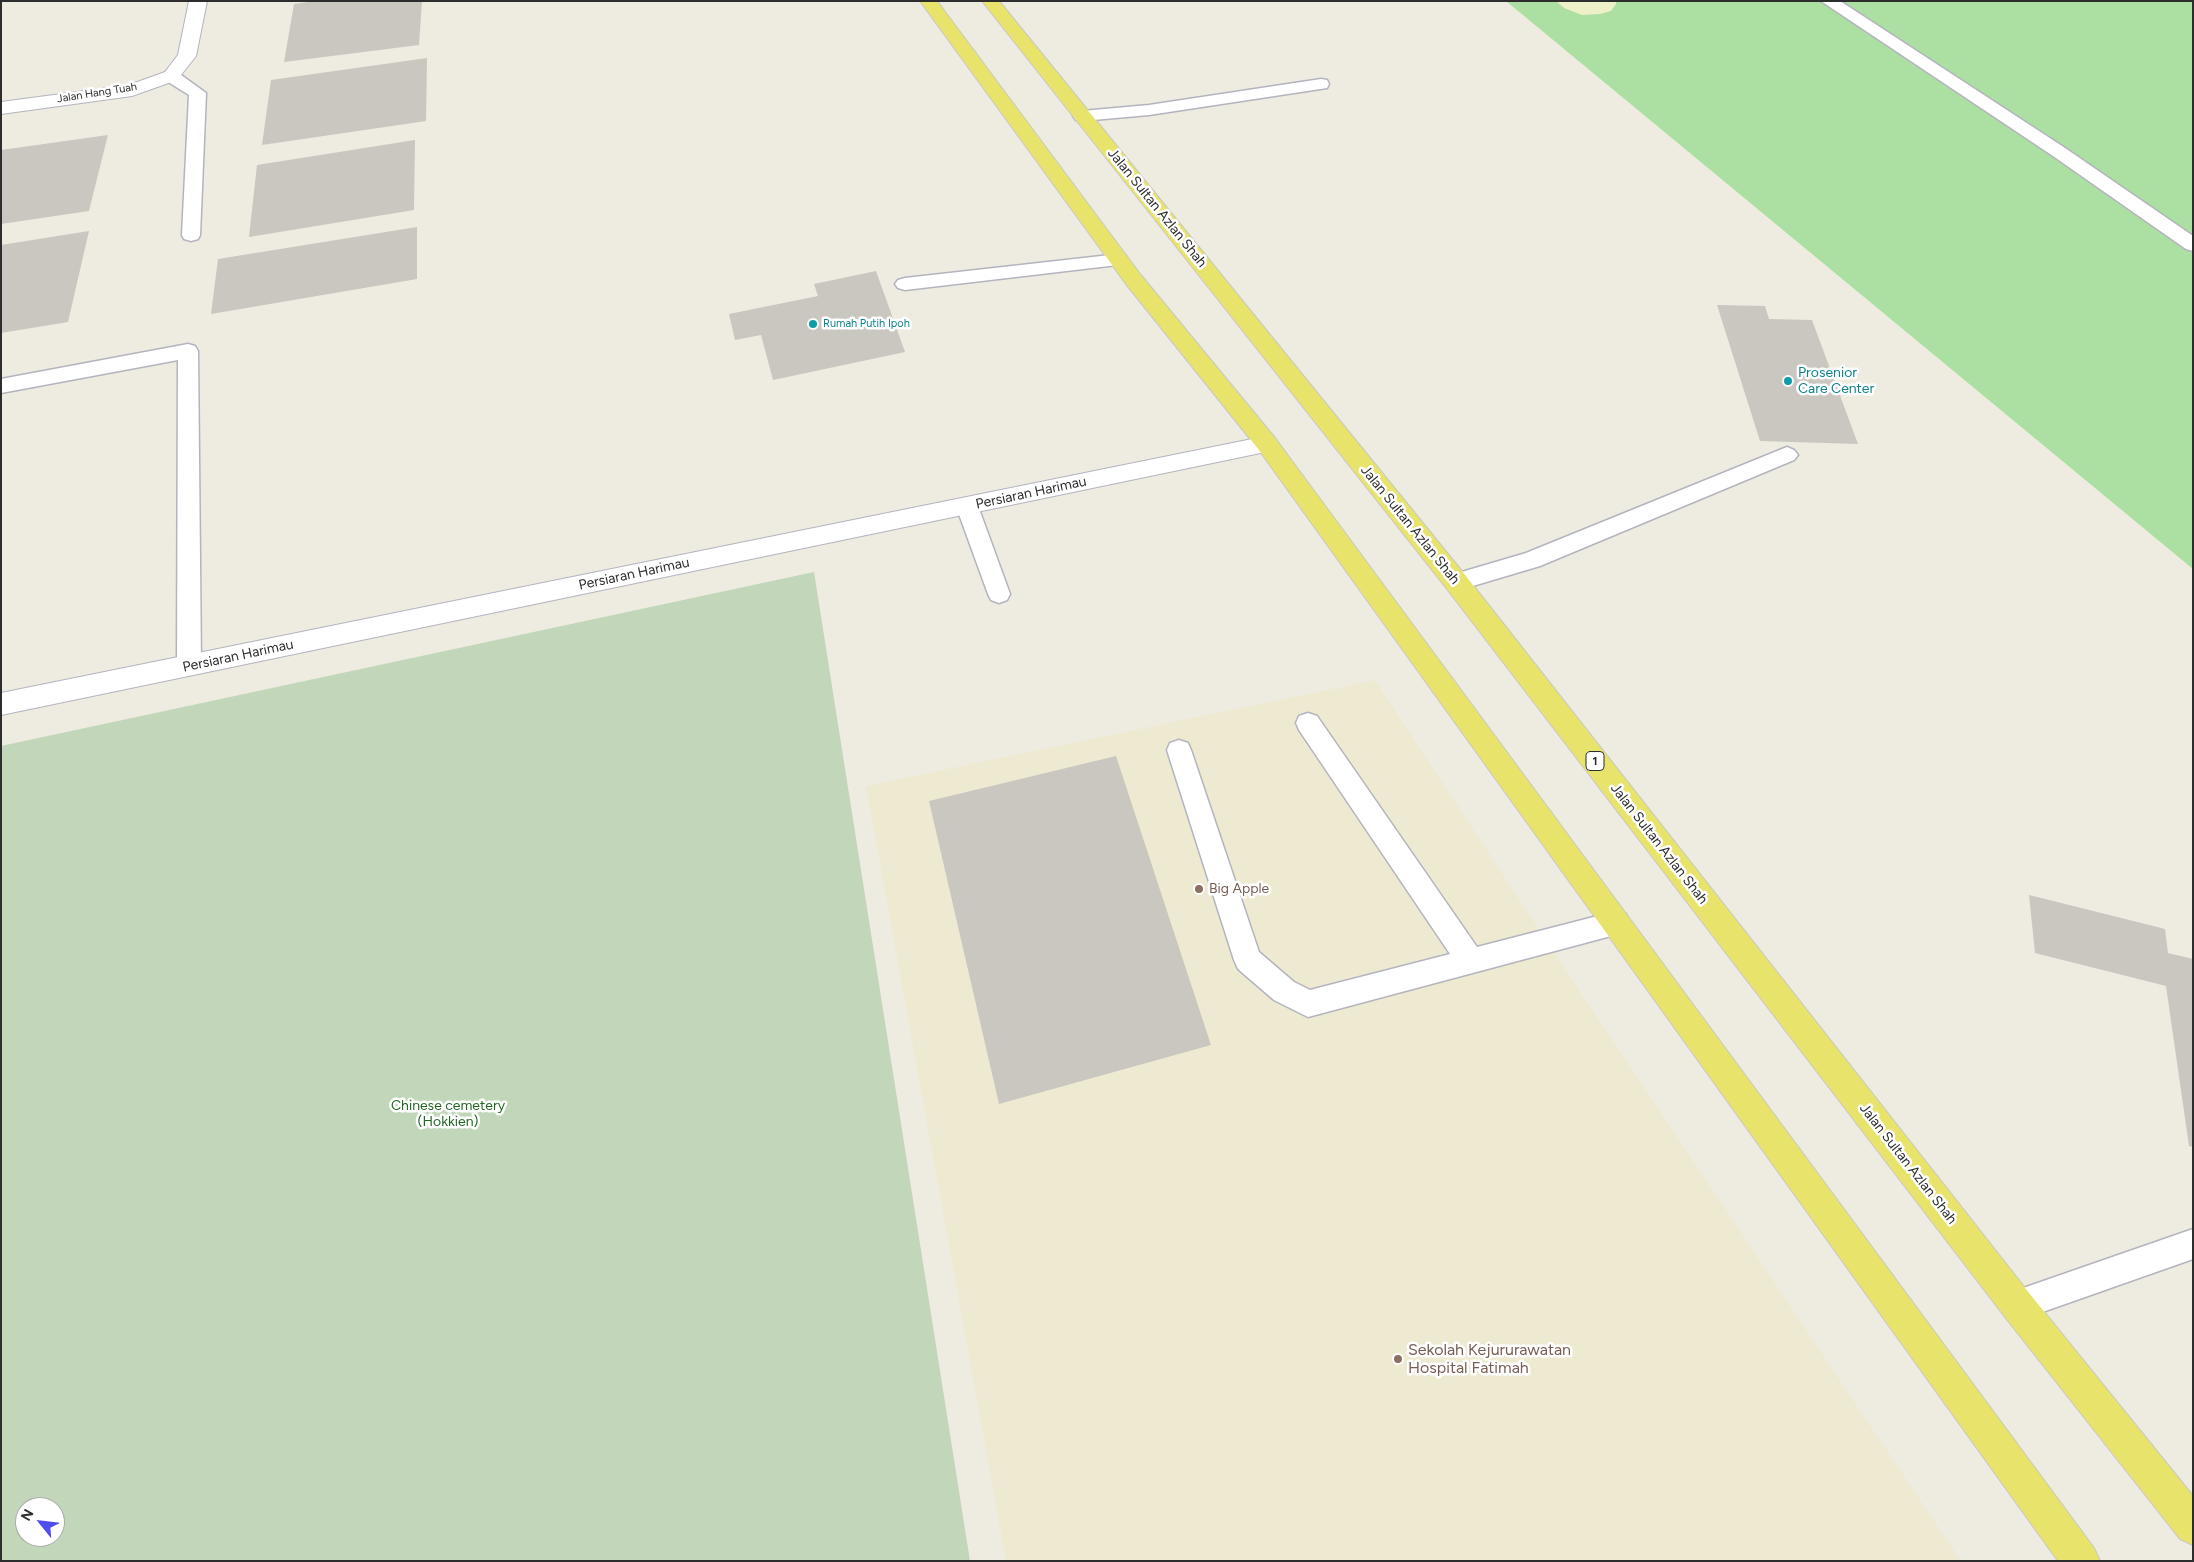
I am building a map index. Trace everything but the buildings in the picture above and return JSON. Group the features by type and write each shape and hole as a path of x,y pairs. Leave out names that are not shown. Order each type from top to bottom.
{"main road":[{"path":"928,1 1119,260 1267,444 2082,1561"},
{"name":"Jalan Sultan Azlan Shah","path":"990,1 1456,582 2017,1305 2193,1526"}],"street":[{"path":"171,76 187,56 198,1"},
{"name":"Jalan Hang Tuah","path":"1,108 132,90 171,76"},
{"name":"Persiaran Harimau","path":"1,704 1267,444"}],"lane":[{"path":"1829,1 2059,152 2193,245"},
{"path":"171,76 198,93 191,235"},
{"path":"1082,116 1149,110 1321,84"},
{"path":"905,284 1119,260"},
{"path":"1,386 188,351 190,666"},
{"path":"1456,582 1532,560 1787,455"},
{"path":"967,506 999,594"},
{"path":"1308,723 1471,962"},
{"path":"1178,750 1248,960 1284,992 1308,1004 1617,924"},
{"path":"2017,1305 2193,1244"}],"shaded area":[{"name":"Sekolah Kejururawatan Hospital Fatimah","path":"1375,680 1581,993 1961,1561 1006,1561 866,786"}],"green space":[{"path":"1506,1 2193,1 2193,569"},
{"name":"Chinese cemetery (Hokkien)","path":"814,572 970,1561 1,1561 1,746"}],"sand":[{"path":"1556,1 1616,1 1616,4 1611,11 1582,15 1564,8"}],"place":[{"name":"Rumah Putih Ipoh","path":"813,324"},
{"name":"Prosenior Care Center","path":"1788,381"},
{"name":"Big Apple","path":"1199,889"},
{"name":"Sekolah Kejururawatan Hospital Fatimah","path":"1398,1359"}]}
